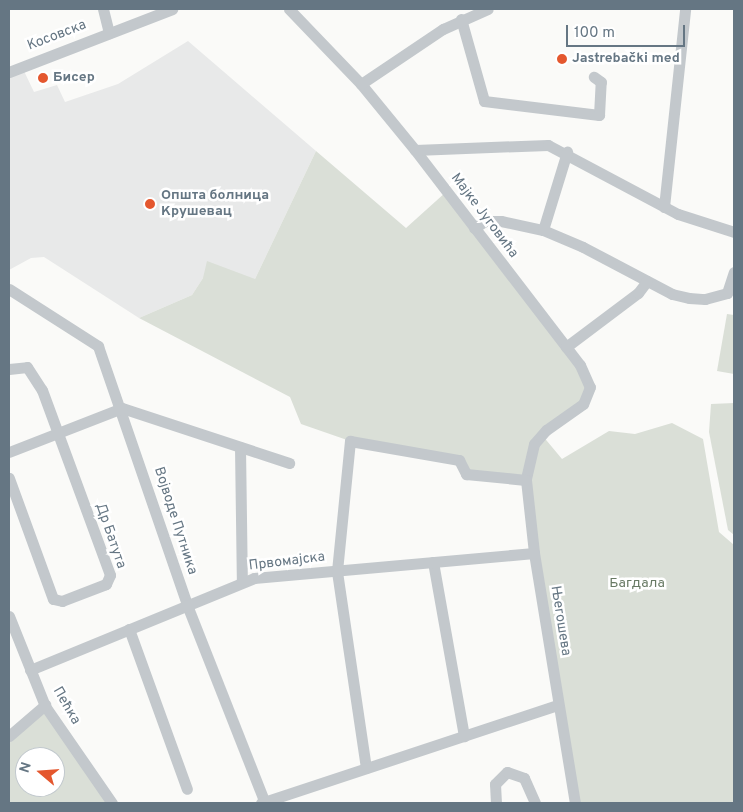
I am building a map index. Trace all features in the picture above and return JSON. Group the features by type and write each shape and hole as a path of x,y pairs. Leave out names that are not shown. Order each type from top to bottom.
{"street":[{"path":"103,9 109,32"},
{"name":"Косовска","path":"9,72 172,9"},
{"name":"Мајке Југовића","path":"289,9 362,84 415,150 586,376 590,387 588,396 546,430 534,444"},
{"path":"362,84 412,48 461,19 488,9"},
{"path":"664,208 685,9"},
{"path":"461,19 484,101 599,115 601,82 594,77"},
{"path":"415,150 542,144 566,152 664,208 734,232"},
{"path":"543,230 566,152"},
{"path":"474,228 485,220 543,230 583,247 672,294 690,298 705,299 731,289 734,272"},
{"path":"566,348 638,293 647,281"},
{"name":"Војводе Путника","path":"9,289 98,346 122,408 187,605 264,803"},
{"name":"Др Батута","path":"9,369 22,366 29,369 42,390 110,575 106,584 62,601 53,599 9,478"},
{"path":"9,452 122,408 290,463"},
{"path":"366,768 337,571 350,442 459,460 466,474 526,480"},
{"name":"Његошева","path":"534,444 526,480 534,553 575,803"},
{"path":"240,447 242,582"},
{"name":"Првомајска","path":"30,670 242,582 276,575 534,553"},
{"path":"433,562 464,736"},
{"name":"Пећка","path":"9,616 45,705 112,803"},
{"path":"129,629 187,789"},
{"path":"9,736 45,705"},
{"path":"264,803 558,705"},
{"path":"496,803 495,784 507,772 524,778 535,803"}],"shaded area":[{"name":"Општа болница Крушевац","path":"188,41 316,151 255,279 203,278 192,295 139,318 44,257 31,258 9,270 9,73 23,69 34,92 57,85 65,102 118,84"}],"green space":[{"name":"Багдала","path":"316,151 406,228 446,192 570,354 589,396 542,435 562,459 609,431 635,434 672,423 703,439 719,532 734,545 734,803 575,803 526,480 466,474 459,460 350,441 301,424 290,397 139,318 192,295 203,278 207,261 255,279"},
{"path":"727,314 734,315 734,374 717,371"},
{"path":"734,403 734,535 728,530 709,432 711,404"},
{"path":"45,706 112,803 9,803 9,742"}],"place":[{"name":"Jastrebački med","path":"562,59"},
{"name":"Бисер","path":"43,78"},
{"name":"Општа болница Крушевац","path":"150,204"}]}
